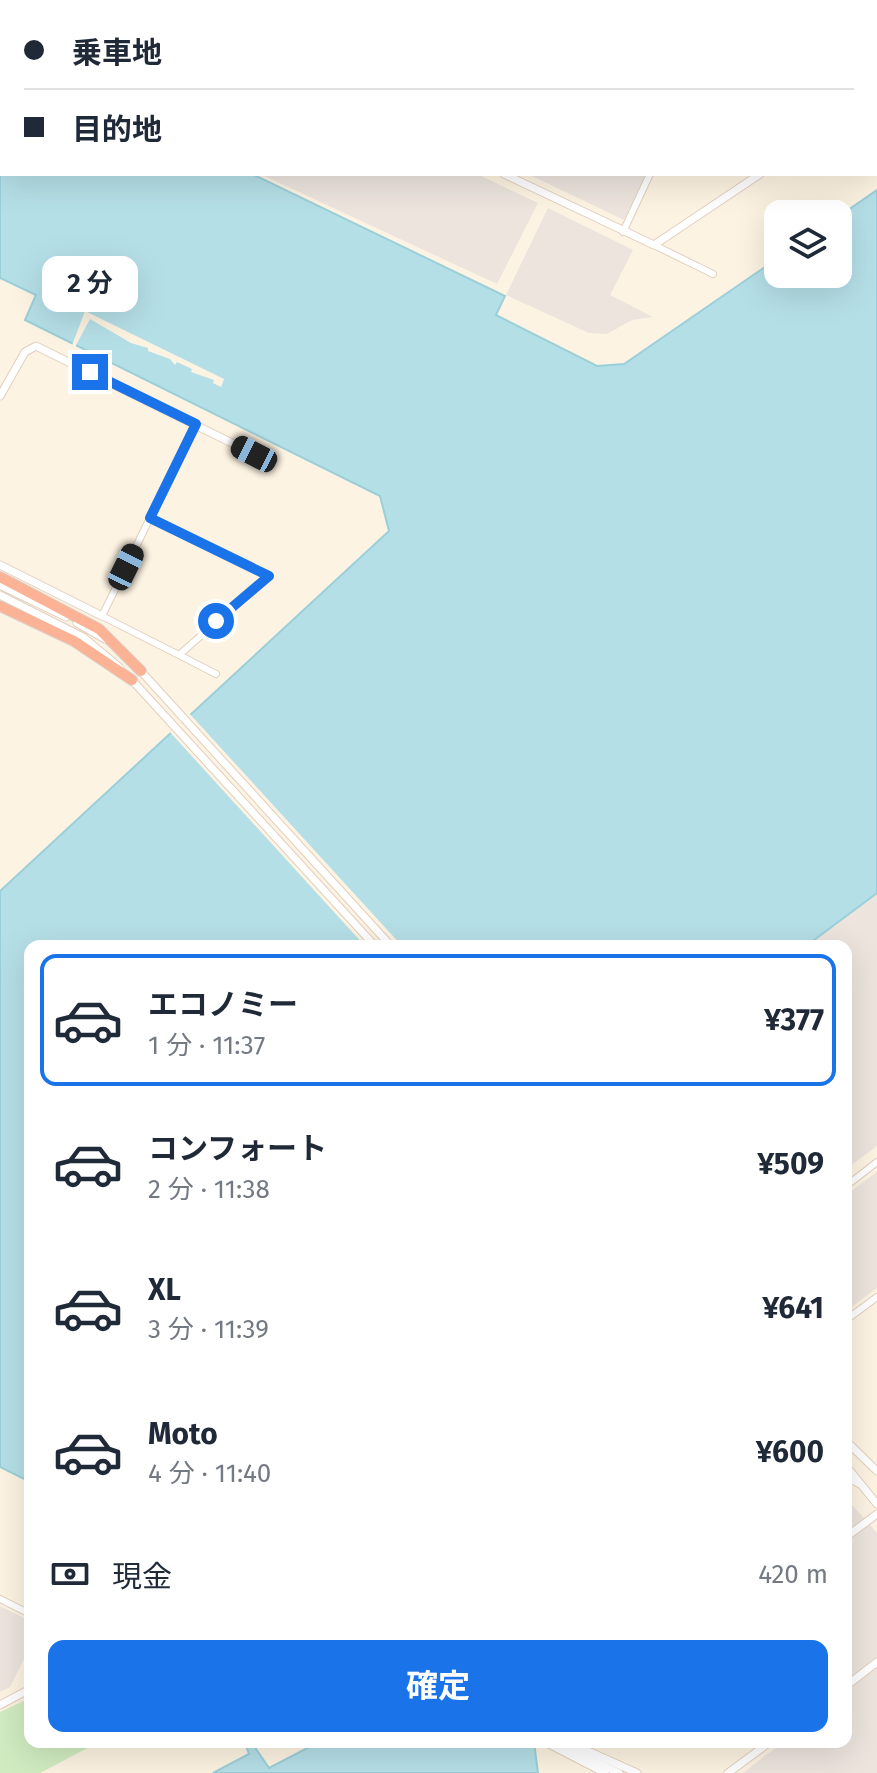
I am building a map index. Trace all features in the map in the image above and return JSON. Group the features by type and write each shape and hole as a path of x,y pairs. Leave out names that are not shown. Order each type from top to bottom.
{"highway":[{"path":"0,577 92,624 114,640 141,671"},
{"path":"0,606 84,647 132,680"}],"street":[{"path":"508,176 713,274"},
{"path":"623,232 649,176"},
{"path":"654,245 757,176"},
{"path":"0,396 25,352 36,346 254,454"},
{"path":"102,616 196,424"},
{"path":"150,518 269,576 179,655"},
{"path":"0,565 216,674"},
{"path":"0,585 88,629 141,671 386,940"},
{"path":"0,595 83,637 132,680 370,940"},
{"path":"852,1181 877,1162"},
{"path":"852,1316 877,1297"},
{"path":"852,1447 877,1471"},
{"path":"852,1474 877,1504"},
{"path":"852,1480 859,1484"},
{"path":"852,1533 877,1514"},
{"path":"0,1599 24,1611"},
{"path":"852,1681 877,1662"},
{"path":"0,1705 24,1692"},
{"path":"558,1748 605,1773"},
{"path":"560,1748 619,1773"},
{"path":"581,1748 637,1773"},
{"path":"728,1773 762,1748"}],"shaded area":[{"path":"264,176 481,176 538,203 497,284"},
{"path":"532,176 645,176 624,220"},
{"path":"548,208 633,250 610,295 653,317 632,320 607,334 589,333 506,295"},
{"path":"877,893 877,1146 852,1165 852,940 814,940"},
{"path":"877,1172 877,1288 852,1307 852,1191"},
{"path":"852,1505 877,1533 877,1773 743,1773 775,1748 852,1748"},
{"path":"0,1606 24,1618 24,1659 10,1687 0,1692"}],"green space":[{"path":"24,1701 24,1748 88,1748 40,1773 0,1773 0,1712"}],"water":[{"path":"0,176 256,176 505,296 496,315 597,366 624,364 764,268 764,288 852,288 852,207 877,190 877,893 814,940 24,940 24,1479 0,1467 0,891 389,531 380,496 25,320 36,295 0,278"},
{"path":"247,1748 255,1748 269,1768 307,1748 535,1748 538,1773 213,1773 249,1754"}],"pier":[{"path":"85,311 224,379 221,387 213,383 214,380 191,372 192,369 177,362 175,365 170,359 131,343 90,319 74,349 71,348"},
{"path":"188,712 397,940 360,940 168,730"}],"route":[{"path":"90,372 196,424 150,518 269,576 216,621"}]}
